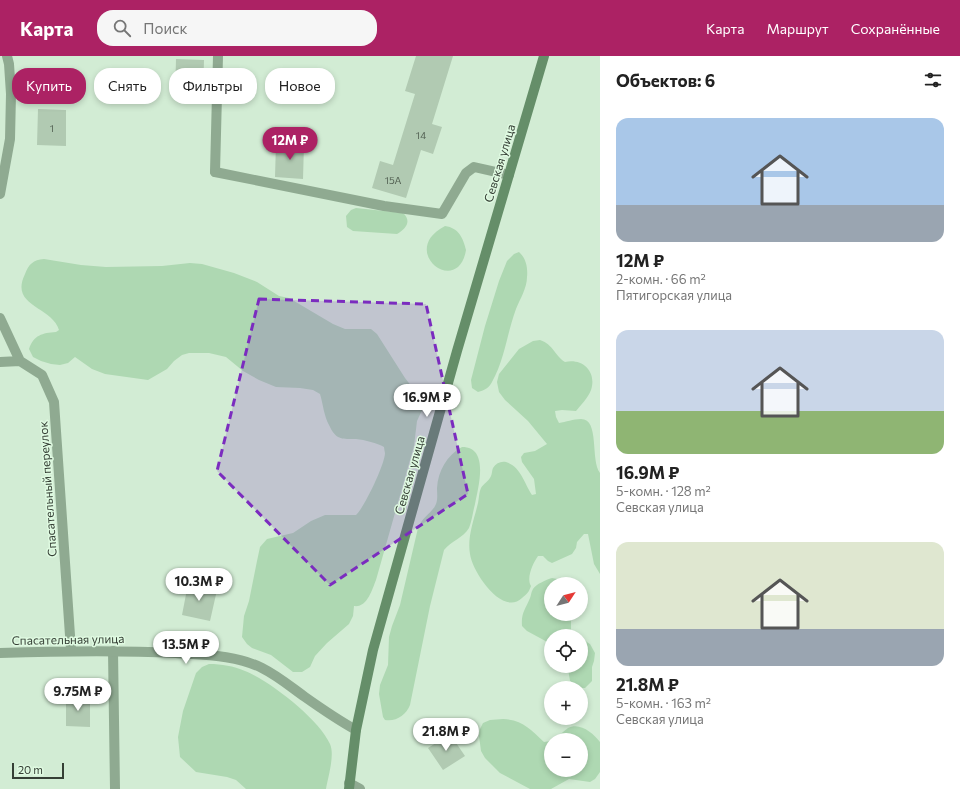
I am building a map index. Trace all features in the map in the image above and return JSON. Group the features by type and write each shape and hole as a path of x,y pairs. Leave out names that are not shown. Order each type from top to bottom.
{"street":[{"path":"0,194 10,139 11,94 7,56"},
{"path":"218,56 215,172 384,206 442,214 466,173 474,167 509,175"},
{"name":"Севская улица","path":"349,786 356,730 373,650 457,351 544,56"},
{"path":"0,318 20,361 0,362"},
{"name":"Спасательный переулок","path":"20,361 42,375 54,402 71,650"},
{"name":"Спасательная улица","path":"0,653 71,650 112,651 217,656 244,661 262,667 330,715 356,730"},
{"path":"112,651 114,789"},
{"path":"349,786 360,789"}],"highlighted area":[{"path":"259,299 426,304 468,494 330,585 217,471"}],"green space":[{"path":"356,208 403,213 407,219 407,225 397,234 353,231 347,227 346,216 351,210"},
{"path":"445,226 454,229 460,234 466,250 461,264 453,270 443,270 434,265 428,257 427,247 432,236"},
{"path":"519,252 525,260 527,267 526,285 513,318 500,364 492,382 485,390 478,392 472,388 471,380 485,326 507,261 514,254"},
{"path":"44,259 81,265 106,267 162,266 190,263 202,264 234,273 257,282 279,296 289,298 333,324 345,329 371,329 377,334 405,378 423,402 423,408 417,421 414,446 373,589 366,601 359,606 354,606 353,616 349,624 327,643 315,656 310,667 302,672 293,672 271,655 252,648 242,637 244,616 249,601 260,547 267,539 293,533 311,521 325,515 356,515 364,504 378,476 384,459 384,447 367,441 343,439 334,434 327,421 320,394 313,390 276,387 243,371 226,357 209,353 189,353 182,355 167,369 148,380 105,374 92,369 75,357 68,363 60,365 51,364 33,357 29,349 33,341 43,334 56,332 59,330 55,322 27,300 23,293 22,285 28,268 37,260"},
{"path":"540,340 551,347 565,362 572,361 583,364 590,372 592,377 590,393 576,411 555,411 559,423 581,419 587,421 591,426 593,433 595,459 600,473 600,574 594,564 588,534 584,534 577,542 576,548 572,554 552,563 543,556 538,556 531,571 529,579 531,586 528,593 514,602 506,602 489,590 476,571 470,554 469,541 480,490 490,478 494,466 500,462 511,464 519,471 532,495 536,494 534,479 522,462 521,457 524,453 535,451 547,444 528,421 505,400 499,392 497,382 499,374 519,349 533,341"},
{"path":"462,447 471,449 476,454 479,461 480,479 471,522 469,528 444,550 430,606 410,705 406,712 397,719 385,720 383,717 379,694 380,685 388,665 389,637 400,605 418,528 422,520 436,504 439,476 444,464 452,454"},
{"path":"544,581 544,621 571,621 571,629 544,629 544,640 527,631 522,626 522,618 532,591 534,587"},
{"path":"588,643 595,653 592,667 592,681 588,685 588,681 570,681 569,673 588,673"},
{"path":"209,664 232,667 255,676 293,702 316,723 330,744 332,754 326,789 246,789 236,780 196,772 180,757 178,737 183,711 196,673 202,667"},
{"path":"503,719 521,723 544,742 544,777 588,777 588,733 562,733 568,728 577,726 582,727 594,735 600,742 600,772 595,779 590,782 569,779 551,789 530,789 500,773 485,758 481,751 479,736 483,723 490,720"}],"building":[{"path":"416,56 453,56 432,124 442,127 433,154 421,150 406,198 372,188 380,161 393,165 415,94 405,91"},
{"path":"176,59 204,60 204,68 176,68"},
{"path":"38,109 66,110 66,146 37,145"},
{"path":"276,143 304,144 303,179 275,177"},
{"path":"188,584 217,590 210,621 182,615"},
{"path":"66,698 90,699 90,727 66,726"},
{"path":"450,734 465,756 443,770 428,748"}]}
